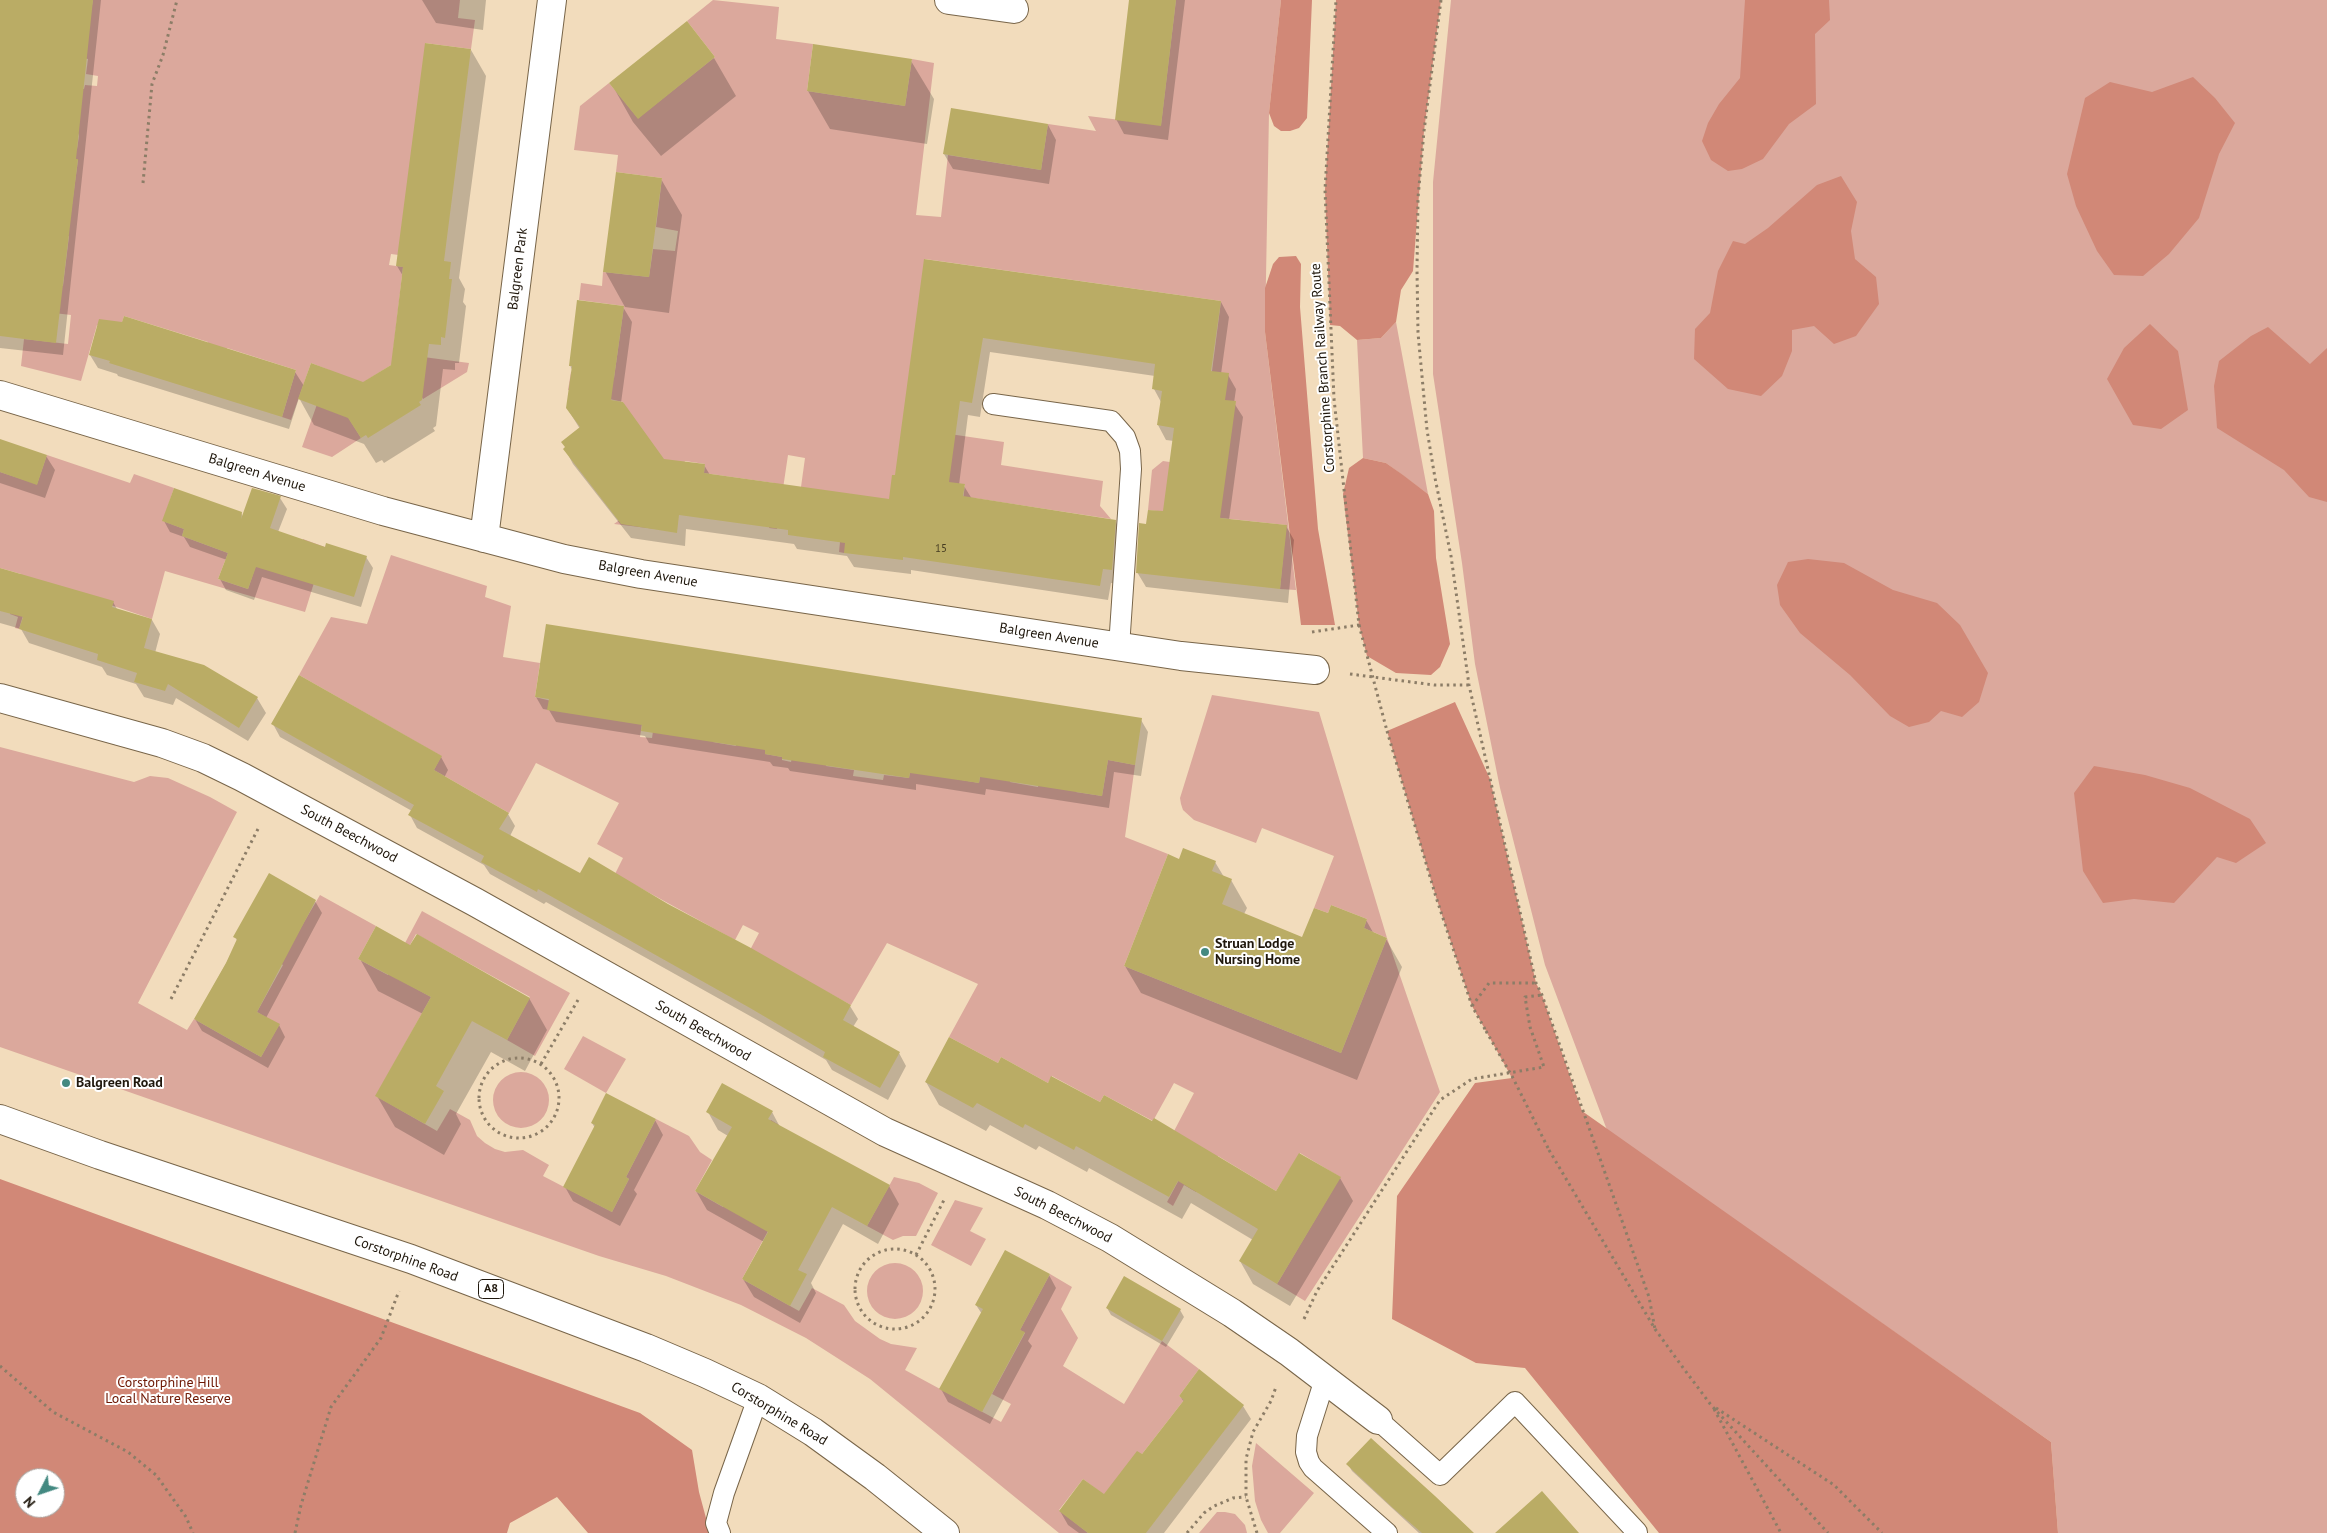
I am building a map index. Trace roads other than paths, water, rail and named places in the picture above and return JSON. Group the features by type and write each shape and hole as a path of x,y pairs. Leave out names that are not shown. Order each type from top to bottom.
{"street":[{"name":"Balgreen Park","path":"484,538 552,0"},
{"path":"949,0 1014,9"},
{"name":"Balgreen Avenue","path":"0,395 383,511 564,559 641,574 1119,647 1181,656 1315,670"},
{"name":"South Beechwood","path":"0,698 162,743 203,758 276,795 475,902 885,1132 1047,1205 1110,1238 1232,1313 1326,1379 1378,1420"},
{"name":"Corstorphine Road","path":"0,1119 109,1158 411,1259 646,1348 705,1373 758,1398 813,1432 875,1477 945,1533"}],"lane":[{"path":"994,404 1111,421 1125,437 1130,451 1131,470 1119,647"},
{"path":"1326,1379 1305,1445 1308,1462 1387,1533"},
{"path":"720,1533 716,1523 724,1493 758,1398"},
{"path":"1378,1420 1440,1476 1515,1402 1637,1532"}],"place":[{"name":"Struan Lodge Nursing Home","path":"1205,952"},
{"name":"Balgreen Road","path":"66,1083"}],"park label":[{"name":"Corstorphine Hill Local Nature Reserve","path":"168,1392"}]}
